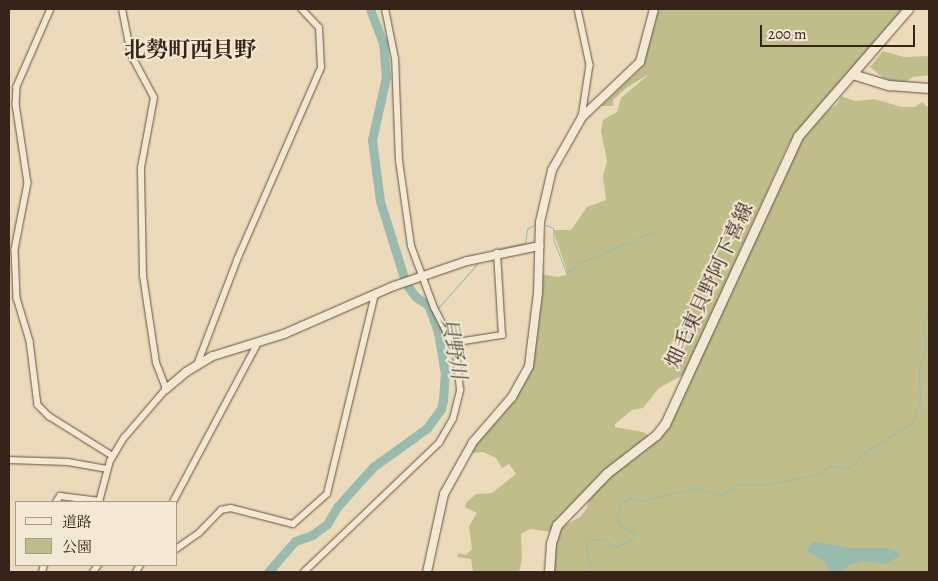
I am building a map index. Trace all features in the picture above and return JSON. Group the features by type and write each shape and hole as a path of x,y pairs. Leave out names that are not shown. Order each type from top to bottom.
{"main road":[{"name":"畑毛東貝野阿下喜線","path":"549,572 551,543 557,525 607,473 656,435 665,424 786,158 798,136 908,9"},
{"path":"852,74 889,85 929,88"}],"street":[{"path":"51,9 17,87 28,183 15,250 17,298 30,341 38,405 49,416 113,456"},
{"path":"122,9 131,55 154,98 141,168 142,276 156,363 166,389"},
{"path":"197,365 237,260 321,68 319,28 301,9"},
{"path":"304,572 412,472 448,430 460,390 456,351 436,310 411,246 400,170 396,64 385,9"},
{"path":"578,9 590,65 582,117"},
{"path":"427,572 444,494 473,442 512,397 529,366 538,293 542,204 550,176 582,117 640,62 654,9"},
{"path":"57,501 60,496 100,501 106,469 124,438 166,389 197,365 258,343 422,276 497,253 539,246"},
{"path":"451,343 502,335 497,253"},
{"path":"178,548 199,533 221,510 231,508 293,524 327,494 375,294"},
{"path":"174,501 258,343"},
{"path":"9,460 68,462 106,469"}],"green space":[{"path":"659,9 904,9 788,145 685,374 659,388 643,408 632,410 615,424 615,427 643,432 649,436 552,532 530,529 521,534 522,560 519,572 473,572 471,559 457,557 458,553 466,555 472,549 469,526 477,513 465,507 466,503 476,494 492,493 516,474 509,464 502,468 496,458 483,452 472,453 472,450 525,383 537,340 541,274 558,277 568,274 553,230 571,230 587,207 606,200 603,176 607,161 601,131 603,120 617,112 621,98 649,74 626,88 613,100 613,106 601,106 641,68"},
{"path":"883,51 904,57 929,56 929,75 913,77 902,84 883,78 870,67"},
{"path":"841,96 855,101 874,99 902,107 915,107 922,102 929,108 929,572 552,572 554,548 561,527 580,517 587,508 589,497 604,482 661,435 794,148 812,124 838,103"}],"shaded area":[{"path":"815,542 851,548 887,548 897,551 900,556 885,564 864,561 849,565 843,572 831,572 824,561 807,552 810,544"}],"waterway":[{"name":"貝野川","path":"268,572 295,541 312,535 327,524 338,506 373,467 427,428 441,409 443,400 445,374 438,332 428,305 416,297 406,284 380,201 372,140 386,77 383,43 370,9"},
{"path":"500,248 525,243 527,229 533,225"},
{"path":"546,225 553,228 554,241 566,273 581,262 653,232"},
{"path":"438,308 477,264"},
{"path":"593,572 586,550 588,540 604,539 615,547 632,539 634,533 622,527 617,518 619,505 629,498 640,501 695,488 722,495 737,484 762,485 814,475 830,466 851,468 862,454 912,423 920,402 919,368 926,345 923,327 929,306"}],"district":[{"name":"北勢町西貝野","path":"190,51"}]}
